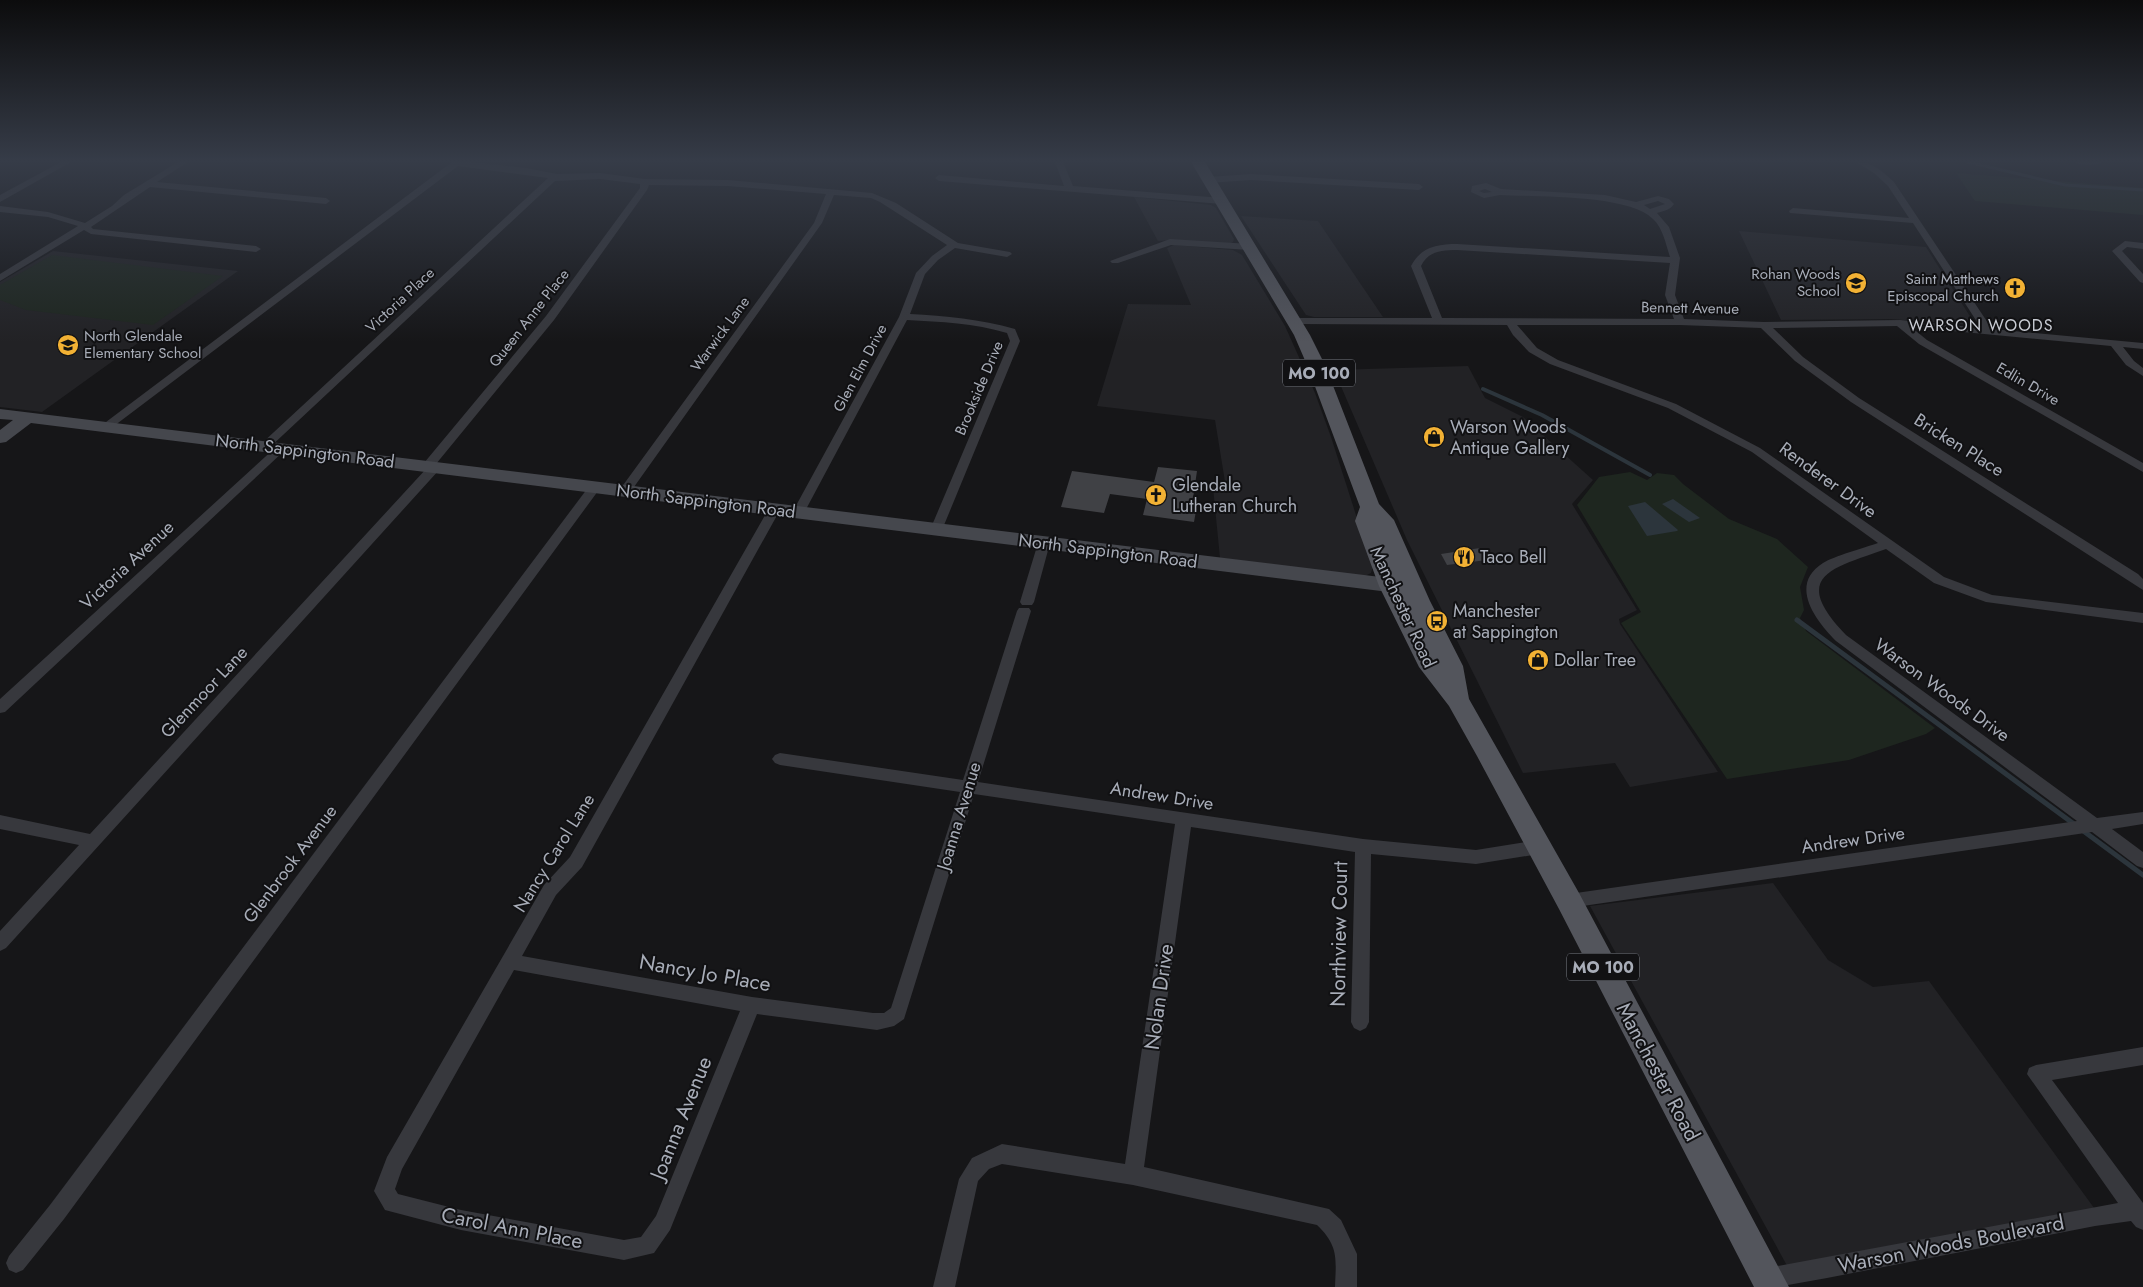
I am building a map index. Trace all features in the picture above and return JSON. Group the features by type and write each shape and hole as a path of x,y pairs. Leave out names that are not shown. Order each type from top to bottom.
{"main road":[{"name":"Manchester Road","path":"1235,222 1295,321 1316,365 1370,507 1384,520 1413,588 1452,666 1457,700"},
{"name":"Manchester Road","path":"1370,507 1365,521 1390,586 1430,667 1457,700 1569,901 1769,1282"}],"street":[{"path":"73,222 86,226 91,232 256,249"},
{"path":"0,278 93,222"},
{"path":"106,427 379,222"},
{"name":"Victoria Place","path":"272,448 507,222"},
{"name":"Queen Anne Place","path":"432,466 550,318 619,222"},
{"name":"Warwick Lane","path":"625,491 819,222"},
{"path":"917,222 954,244 1007,254"},
{"path":"1662,222 1675,260 1670,295 1680,322"},
{"path":"1916,222 1988,331"},
{"path":"1115,261 1170,242 1250,247"},
{"name":"Glen Elm Drive","path":"798,513 904,317 921,273 935,258 954,244"},
{"path":"2143,246 2125,244 2117,251 2143,280"},
{"path":"1438,322 1416,266 1420,257 1435,248 1457,247 1675,260"},
{"name":"Brookside Drive","path":"904,317 995,325 1011,331 1015,341 936,530"},
{"name":"Bennett Avenue","path":"1295,321 1900,323 2143,346"},
{"name":"Renderer Drive","path":"1511,322 1517,333 1533,350 1554,362 1672,406 1756,450 1939,580 1991,599 2143,618"},
{"name":"Edlin Drive","path":"1900,323 1923,342 2143,468"},
{"name":"Bricken Place","path":"1764,324 1799,359 1855,400 2133,577 2143,586"},
{"path":"2116,344 2130,363 2143,373"},
{"name":"North Sappington Road","path":"0,414 1413,588"},
{"path":"0,438 28,417"},
{"name":"Victoria Avenue","path":"0,708 272,448"},
{"name":"Glenmoor Lane","path":"0,943 432,466"},
{"name":"Glenbrook Avenue","path":"16,1263 63,1204 594,488"},
{"name":"Nancy Carol Lane","path":"384,1191 394,1164 550,890 576,862 774,510"},
{"name":"Joanna Avenue","path":"891,1020 898,1012 968,786 1018,635 1044,543"},
{"name":"Warson Woods Drive","path":"1887,544 1825,567 1816,579 1812,595 1815,606 1825,622 1841,638 2083,826 2143,861"},
{"name":"Andrew Drive","path":"780,759 1363,846 1476,857 1539,847"},
{"name":"Andrew Drive","path":"1569,901 2143,818"},
{"name":"Nolan Drive","path":"1133,1175 1184,819"},
{"path":"0,822 92,841"},
{"name":"Northview Court","path":"1360,1022 1363,846"},
{"name":"Nancy Jo Place","path":"510,962 752,1005 881,1023 891,1020"},
{"name":"Joanna Avenue","path":"647,1246 663,1223 752,1005"},
{"path":"2139,1215 2036,1074 2143,1056"},
{"path":"944,1287 969,1179 974,1168 984,1160 1002,1154 1133,1175 1322,1216 1334,1227 1347,1254 1346,1287"},
{"name":"Carol Ann Place","path":"384,1191 392,1203 461,1220 624,1250 647,1246"},
{"name":"Warson Woods Boulevard","path":"1769,1282 1827,1268 2095,1216 2139,1215"}],"shaded area":[{"path":"1148,222 1224,222 1234,239 1229,244 1173,240 1158,241"},
{"path":"1245,222 1319,222 1383,317 1314,317 1306,315"},
{"name":"Rohan Woods School","path":"1739,231 1926,247 1973,321 1973,325 1890,319 1781,320"},
{"path":"1174,245 1233,250 1242,255 1285,326 1315,393 1331,437 1356,515 1374,562 1371,573 1365,576 1220,558 1213,487 1226,488 1215,420 1097,406 1128,304 1191,305 1167,248"},
{"name":"North Glendale Elementary School","path":"53,251 238,271 42,412 0,407 0,282"},
{"path":"52,255 223,276 153,325 26,310 0,300 0,285"},
{"path":"1468,366 1485,398 1523,417 1593,480 1572,504 1637,610 1619,619 1620,624 1718,772 1630,787 1615,763 1523,773 1407,540 1334,370"},
{"path":"1630,472 1647,480 1657,473 1674,475 1729,519 1777,539 1808,567 1800,587 1804,610 1800,618 1806,631 1935,728 1926,734 1849,760 1727,779 1621,623 1641,612 1577,505 1599,477"},
{"path":"1673,499 1700,518 1689,522 1662,504"},
{"path":"1645,502 1678,530 1647,536 1628,506"},
{"path":"1773,883 1828,960 1873,987 1929,981 2105,1223 1796,1282 1590,906"}],"building":[{"name":"Glendale Lutheran Church","path":"1158,467 1197,471 1192,505 1197,505 1194,522 1143,515 1147,499 1110,494 1104,513 1061,507 1072,471 1154,482"},
{"name":"Taco Bell","path":"1480,548 1487,560 1447,565 1441,554"}],"waterway":[{"path":"1483,389 1542,415 1650,475"},
{"path":"1797,620 2074,824"},
{"path":"2082,830 2143,875"}],"place":[{"name":"Rohan Woods School","path":"1856,283"},
{"name":"Saint Matthews Episcopal Church","path":"2015,288"},
{"name":"North Glendale Elementary School","path":"68,345"},
{"name":"Warson Woods Antique Gallery","path":"1434,437"},
{"name":"Glendale Lutheran Church","path":"1156,495"},
{"name":"Taco Bell","path":"1464,557"},
{"name":"Manchester at Sappington","path":"1437,621"},
{"name":"Dollar Tree","path":"1538,660"}],"district":[{"name":"WARSON WOODS","path":"1981,325"}]}
